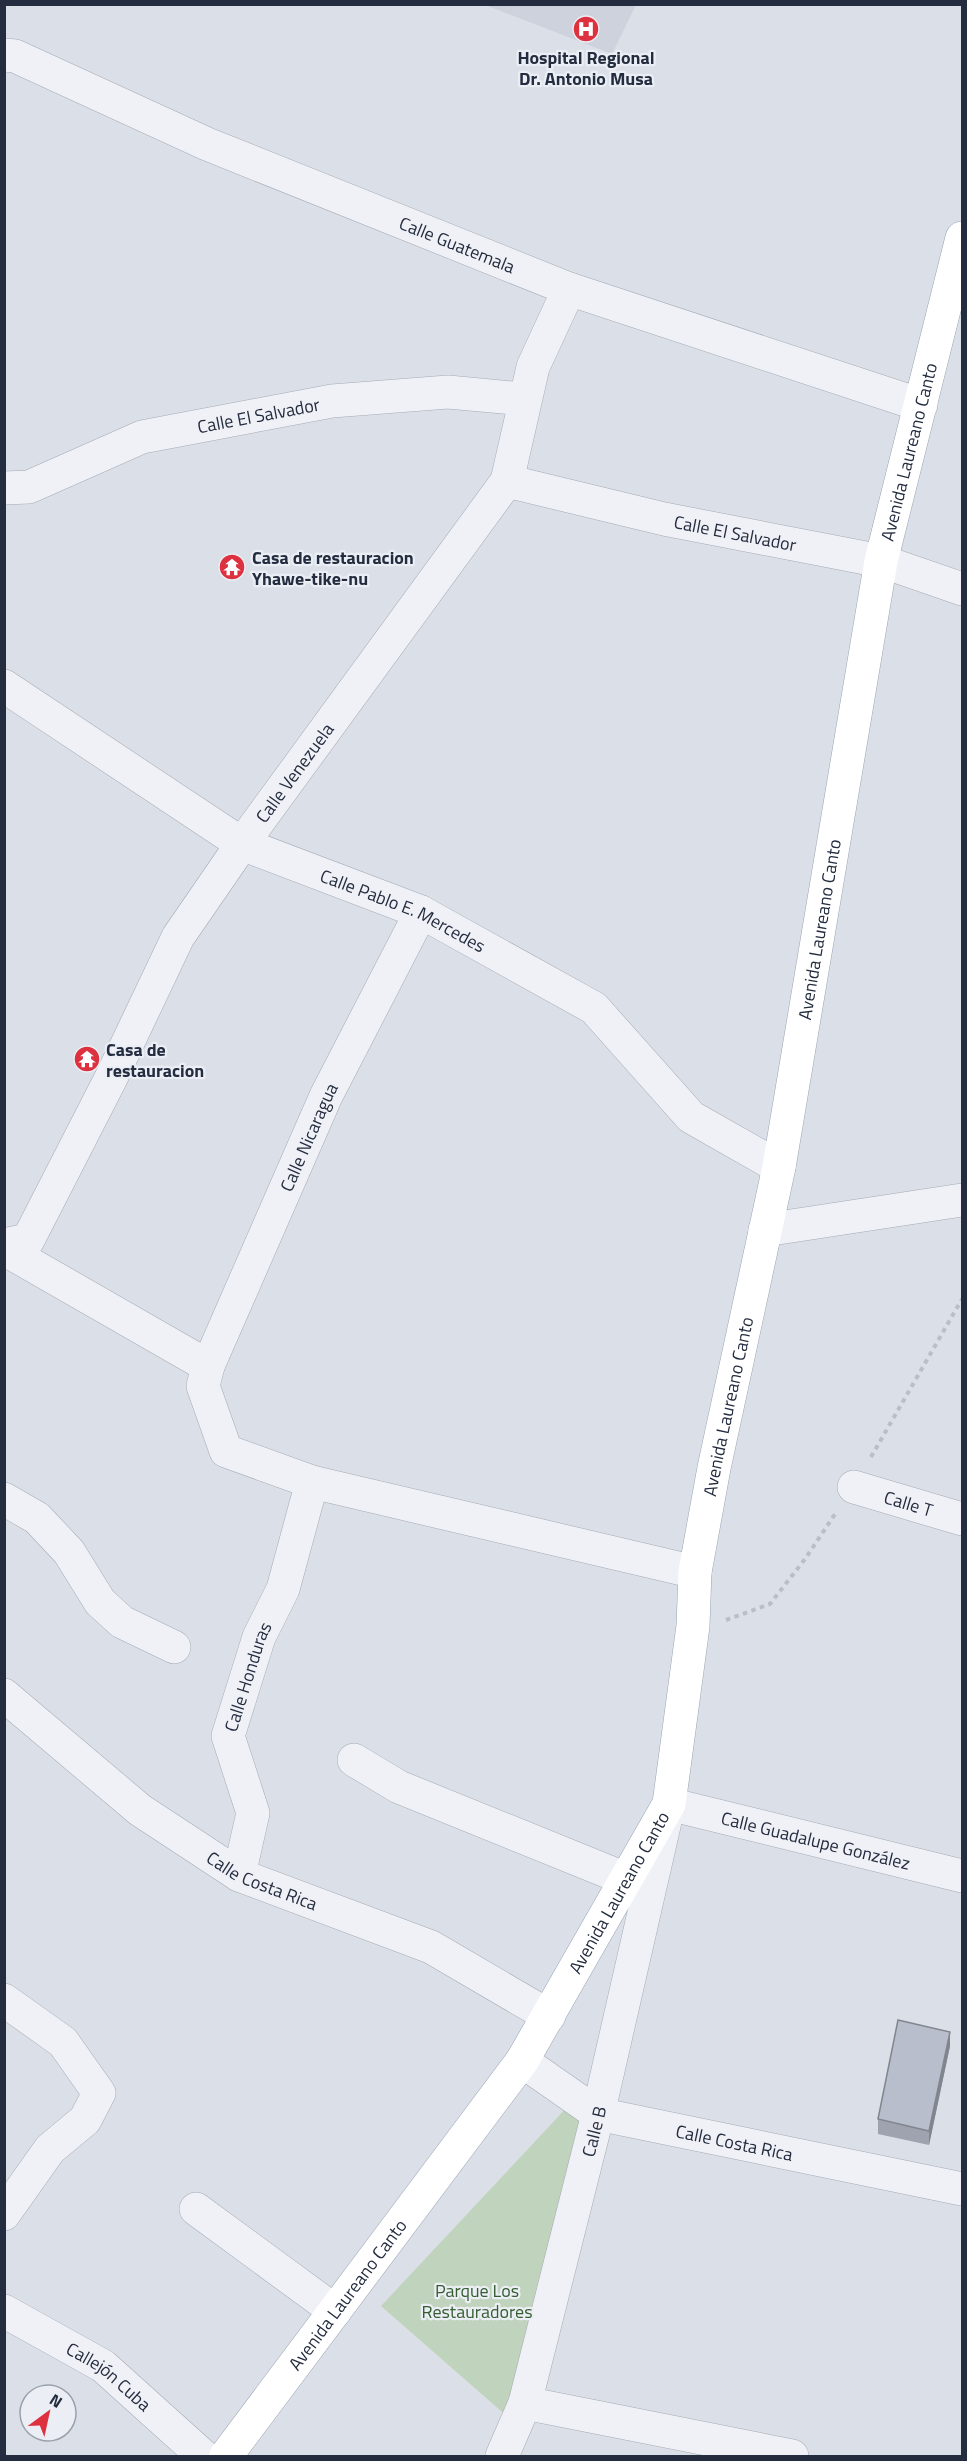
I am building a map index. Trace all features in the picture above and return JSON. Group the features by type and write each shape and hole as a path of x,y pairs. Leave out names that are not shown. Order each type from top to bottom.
{"main road":[{"name":"Avenida Laureano Canto","path":"226,2457 522,2061 669,1804 693,1626 696,1572 714,1468 779,1167 881,561 963,238"}],"street":[{"name":"Calle Guatemala","path":"4,55 15,56 207,144 568,289 921,405"},
{"name":"Calle Venezuela","path":"4,1247 28,1240 111,1078 178,937 242,844 507,481 533,367 568,289"},
{"name":"Calle El Salvador","path":"4,488 29,487 142,436 332,401 448,392 524,399"},
{"name":"Calle El Salvador","path":"507,481 664,519 881,561 963,589"},
{"name":"Calle Pablo E. Mercedes","path":"4,686 242,844 421,912 594,1008 691,1117 779,1167"},
{"name":"Calle Nicaragua","path":"312,1482 226,1451 203,1386 208,1366 326,1096 421,912"},
{"path":"765,1230 963,1200"},
{"path":"4,1247 208,1366"},
{"path":"312,1482 696,1572"},
{"name":"Calle Honduras","path":"238,1875 253,1813 228,1736 259,1637 283,1589 312,1482"},
{"name":"Calle T","path":"854,1487 963,1518"},
{"path":"4,1499 37,1518 69,1552 100,1602 122,1622 174,1647"},
{"name":"Calle Costa Rica","path":"4,1695 140,1810 238,1875 431,1947 549,2016"},
{"path":"354,1760 399,1788 626,1879"},
{"name":"Calle Guadalupe González","path":"669,1804 963,1876"},
{"name":"Calle B","path":"502,2457 525,2403 598,2114 669,1804"},
{"path":"4,2000 63,2042 99,2093 85,2120 50,2149 4,2214"},
{"name":"Calle Costa Rica","path":"522,2061 598,2114 963,2189"},
{"path":"196,2209 335,2311"},
{"name":"Callejón Cuba","path":"4,2311 103,2366 203,2457"},
{"path":"525,2403 792,2457"}],"path":[{"path":"693,1626 735,1618 770,1604 805,1560 854,1487 963,1299"}],"shaded area":[{"name":"Hospital Regional Dr. Antonio Musa","path":"636,4 612,54 485,5"}],"green space":[{"name":"Parque Los Restauradores","path":"586,2087 613,2102 509,2418 381,2306"}],"building":[{"path":"898,2020 950,2032 929,2131 878,2119"}],"place":[{"name":"Hospital Regional Dr. Antonio Musa","path":"586,29"},
{"name":"Casa de restauracion Yhawe-tike-nu","path":"232,567"},
{"name":"Casa de restauracion","path":"87,1059"}]}
